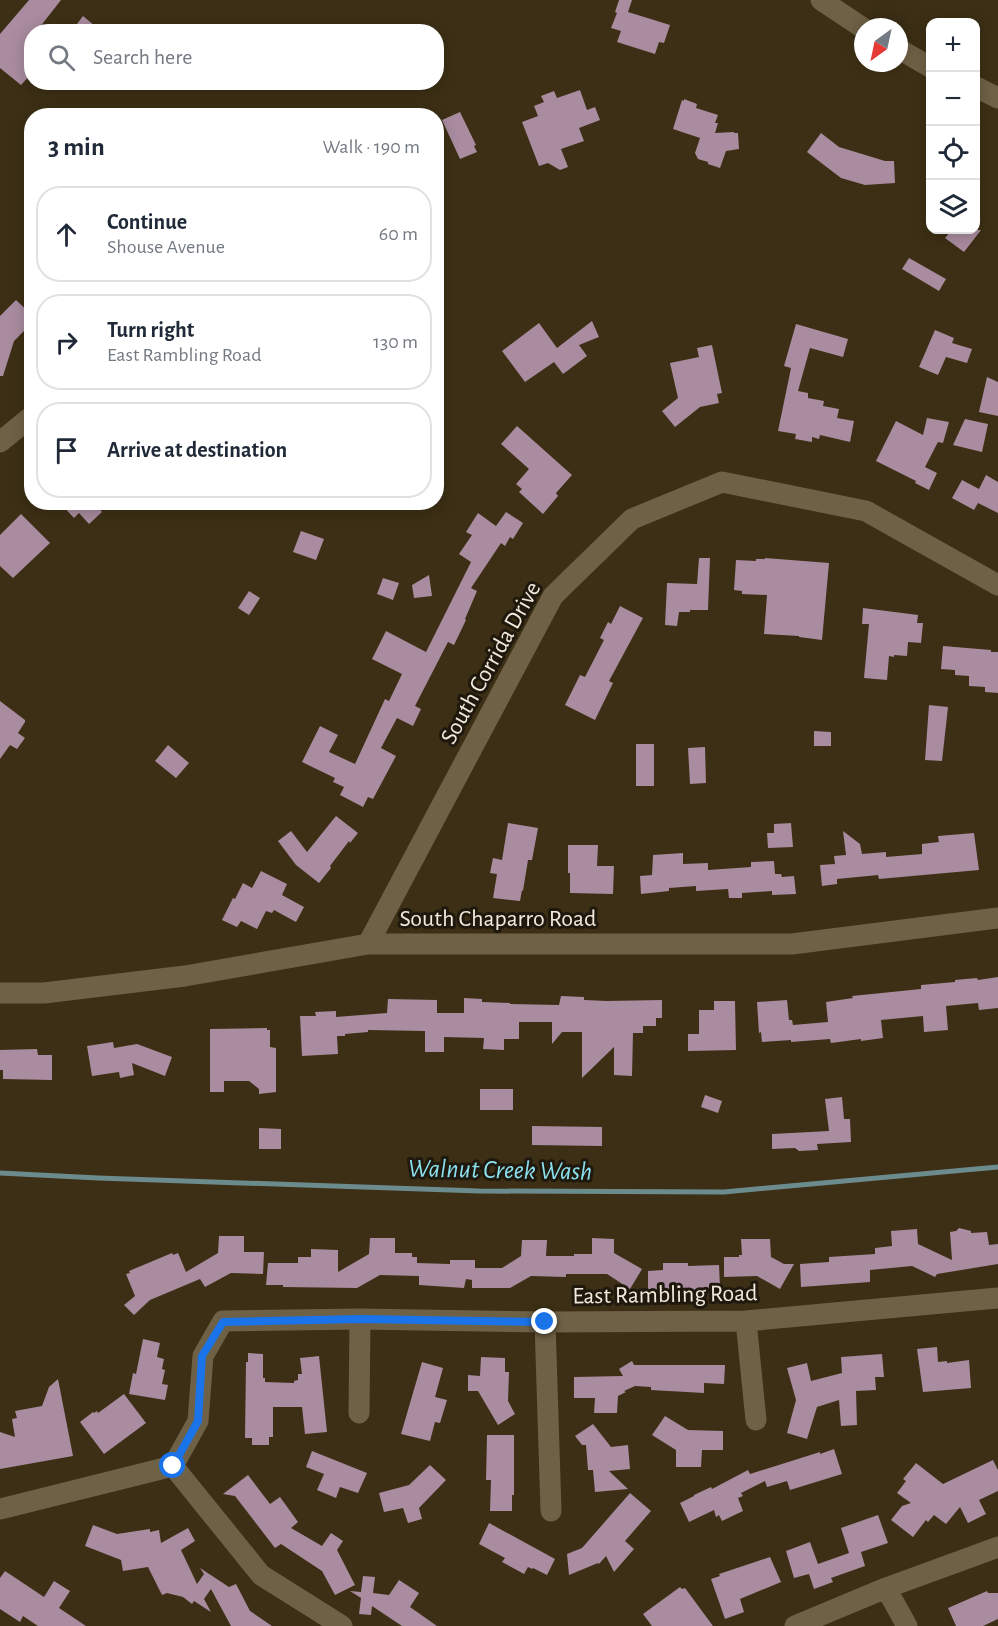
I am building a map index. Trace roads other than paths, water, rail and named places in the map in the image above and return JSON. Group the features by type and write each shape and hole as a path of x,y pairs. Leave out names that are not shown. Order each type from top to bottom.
{"street":[{"path":"821,0 854,22"},
{"path":"908,55 926,65"},
{"path":"980,89 998,98"},
{"path":"0,442 24,422"},
{"name":"South Corrida Drive","path":"368,944 553,596 632,519 722,482 866,511 998,585"},
{"name":"South Chaparro Road","path":"0,993 44,993 185,976 368,944 792,945 998,918"},
{"name":"East Rambling Road","path":"173,1466 198,1421 202,1356 223,1322 360,1319 545,1322 746,1321 998,1298"},
{"path":"359,1413 360,1319"},
{"path":"746,1321 756,1420"},
{"path":"545,1322 551,1511"},
{"path":"0,1509 173,1466 261,1575 342,1626"},
{"path":"795,1626 886,1588 998,1547"},
{"path":"886,1588 907,1626"}],"waterway":[{"name":"Walnut Creek Wash","path":"0,1173 479,1191 724,1192 998,1167"}]}
